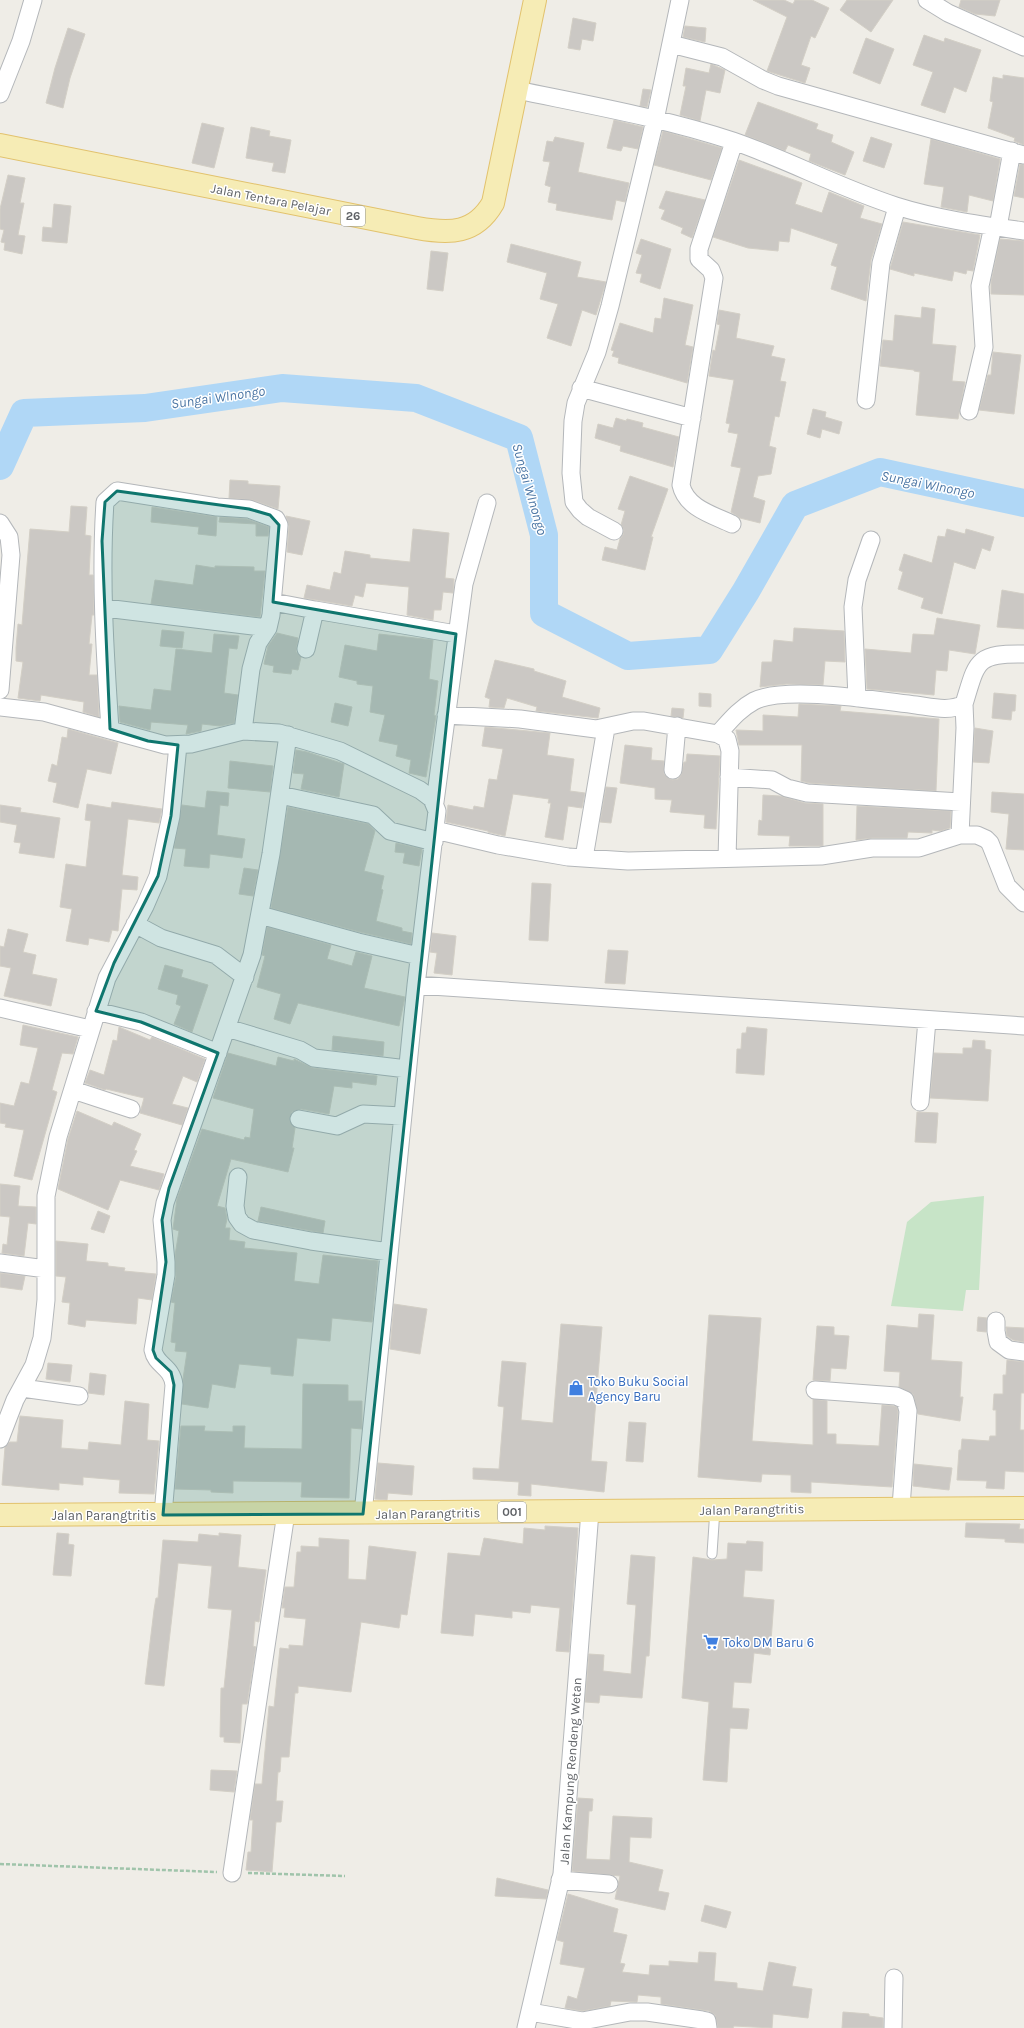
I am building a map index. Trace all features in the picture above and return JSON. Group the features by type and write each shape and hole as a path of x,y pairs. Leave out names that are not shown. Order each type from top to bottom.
{"main road":[{"name":"Jalan Tentara Pelajar","path":"0,145 417,228 450,232 479,221 487,214 493,203 535,0"},
{"name":"Jalan Parangtritis","path":"0,1515 286,1513 363,1514 901,1507 1024,1508"}],"street":[{"path":"0,94 21,41 33,0"},
{"path":"614,531 588,517 574,502 571,473 571,445 574,415 581,388 597,352 603,332 655,120 680,0"},
{"path":"927,0 948,13 1024,47"},
{"path":"671,44 722,57 763,80 778,86 1018,153 980,286 984,347 969,411"},
{"path":"517,90 655,120 734,142 897,206 996,227 1024,231"},
{"path":"732,524 697,508 687,500 683,493 682,474 714,278 711,270 699,259 699,250 734,142"},
{"path":"866,400 881,263 897,206"},
{"path":"581,388 692,418"},
{"path":"110,729 104,639 105,608 102,541 105,502 109,496 117,491 217,507 249,509 276,519 278,525 278,538 273,602 268,628 258,643 251,669 243,731"},
{"path":"363,1514 402,1116 419,956 435,836 437,811 435,802 456,634 464,584 487,504"},
{"path":"0,523 9,537 11,555 0,690"},
{"path":"857,698 853,607 857,580 871,540"},
{"path":"273,602 456,634"},
{"path":"105,608 268,628"},
{"path":"306,648 315,610"},
{"path":"960,835 965,734 964,704 973,671 977,664 991,656 1024,654"},
{"path":"718,734 742,709 764,697 793,694 857,698 952,708 964,704"},
{"path":"0,707 44,712 165,745 190,744 243,731 269,732 288,735 357,758 420,790 435,802"},
{"path":"446,715 520,719 587,729 606,728 633,721 677,726 718,734 727,739 729,744 727,858"},
{"path":"673,770 677,726"},
{"path":"584,858 606,728"},
{"path":"163,1515 174,1385 171,1372 156,1358 153,1350 166,1262 162,1220 169,1188 252,955 280,795 288,735"},
{"path":"0,1439 12,1395 34,1366 42,1338 45,1318 45,1215 49,1176 58,1137 90,1029 114,963 153,891 164,856 171,816 178,744"},
{"path":"729,777 772,780 787,788 807,793 961,802"},
{"path":"280,795 374,815 390,831 435,836 584,858 658,861 804,857 872,848 919,848 960,835 976,835 986,839 993,851 1007,886 1024,902"},
{"path":"260,915 363,944 419,956"},
{"path":"135,924 161,938 216,955 245,977"},
{"path":"416,985 1024,1026"},
{"path":"0,1008 90,1029"},
{"path":"96,1011 141,1022 218,1053"},
{"path":"920,1102 927,1020"},
{"path":"227,1028 300,1050 314,1058 407,1069"},
{"path":"73,1090 130,1109"},
{"path":"299,1119 337,1126 363,1114 402,1116"},
{"path":"238,1177 235,1206 237,1217 242,1224 253,1230 311,1241 389,1252"},
{"path":"0,1263 46,1269"},
{"path":"996,1321 998,1342 1009,1350 1024,1352"},
{"path":"815,1390 896,1396 906,1400 908,1411 901,1507"},
{"path":"12,1395 79,1396"},
{"name":"Jalan Kampung Rendeng Wetan","path":"528,2020 560,1880 590,1511"},
{"path":"232,1873 286,1513"},
{"path":"560,1880 609,1884"},
{"path":"893,2028 894,1978"},
{"path":"528,2020 582,2021 630,2012 647,2012 707,2021 708,2028"}],"lane":[{"path":"712,1554 715,1509"}],"path":[{"path":"0,1864 345,1876"}],"highlighted area":[{"path":"117,491 249,509 270,515 279,525 273,602 456,634 363,1514 163,1515 174,1385 171,1372 156,1358 153,1350 166,1262 162,1220 169,1188 218,1053 141,1022 96,1011 114,963 158,876 171,816 178,745 148,741 110,729 102,541 105,502 109,496"}],"green space":[{"path":"984,1196 979,1290 966,1290 963,1311 891,1306 907,1222 931,1202"}],"building":[{"path":"753,0 784,0 793,4 795,0 812,0 829,8 815,38 811,36 801,65 810,68 805,83 767,71 787,17"},
{"path":"847,0 893,0 871,32 840,10"},
{"path":"961,0 1000,0 995,16 975,14 959,7"},
{"path":"573,18 596,23 593,41 582,39 580,50 568,48"},
{"path":"685,26 706,28 705,42 683,37"},
{"path":"68,28 85,34 70,78 63,108 46,103 55,68"},
{"path":"924,35 944,42 945,38 981,50 966,92 954,87 945,113 921,105 933,72 913,65"},
{"path":"866,38 894,49 880,84 853,73"},
{"path":"711,64 725,70 720,93 706,90 700,121 680,115 686,86 683,86 686,68 709,73"},
{"path":"1003,75 1024,78 1024,145 1014,141 1015,138 988,128 993,102 990,101 993,77 1003,79"},
{"path":"643,89 651,90 647,107 640,106"},
{"path":"758,102 818,124 816,129 833,135 831,142 854,152 845,175 809,161 811,154 788,145 785,151 745,135"},
{"path":"614,120 643,127 638,149 623,146 621,151 607,148"},
{"path":"202,123 224,128 214,168 192,163"},
{"path":"251,127 270,131 269,136 291,140 285,173 272,171 274,163 246,158"},
{"path":"663,131 722,148 711,180 654,165"},
{"path":"555,137 584,143 578,172 629,183 625,202 616,200 612,220 556,210 557,204 548,202 551,187 545,185 550,162 543,161 547,141 553,142"},
{"path":"871,137 892,144 884,168 863,161"},
{"path":"931,139 1000,159 993,201 969,195 967,212 941,207 944,187 924,184"},
{"path":"739,160 802,183 795,204 822,213 829,192 864,206 860,218 882,224 871,260 866,301 831,289 837,267 831,265 838,244 791,228 789,242 779,241 778,251 748,248 713,237"},
{"path":"1020,164 1024,165 1024,198 1014,196"},
{"path":"8,175 25,178 20,203 24,203 18,235 25,236 22,254 4,250 5,243 1,242 4,230 0,229 0,209"},
{"path":"666,191 705,200 692,238 681,233 683,228 661,219 665,210 659,208"},
{"path":"54,204 71,206 67,243 42,241 43,227 52,228"},
{"path":"903,222 980,235 973,271 967,270 966,274 954,271 952,281 914,273 914,276 890,269"},
{"path":"641,239 671,249 660,289 640,282 642,274 636,273 642,255 636,253"},
{"path":"1000,239 1024,241 1024,295 991,294 991,282"},
{"path":"511,244 581,262 577,277 606,282 596,315 582,310 571,346 547,338 558,304 540,299 547,273 507,262"},
{"path":"431,251 448,253 443,291 427,289"},
{"path":"664,298 693,305 685,345 693,347 687,383 618,363 619,358 612,356 614,351 611,350 620,323 653,333 655,318 661,319"},
{"path":"922,307 935,309 932,344 956,346 952,381 965,382 958,419 916,415 920,372 880,366 883,340 893,341 895,315 921,318"},
{"path":"719,310 740,314 736,338 774,346 771,356 785,359 780,381 786,382 779,417 775,416 769,446 776,448 771,474 758,476 753,497 765,501 760,523 740,518 731,512 741,468 731,466 738,434 728,432 730,424 726,423 734,380 709,376 713,350 715,351 720,325 717,324"},
{"path":"993,352 1021,355 1014,414 979,410 988,375 991,375"},
{"path":"813,409 826,412 825,417 842,422 839,434 822,429 820,438 807,434"},
{"path":"616,418 643,423 642,427 679,437 673,467 620,451 621,446 595,438 598,424 613,428"},
{"path":"630,476 668,489 651,537 653,537 645,570 602,560 605,547 617,550 620,539 623,535 624,530 621,525 625,511 618,509"},
{"path":"230,480 248,481 248,484 280,486 278,509 252,500 229,498"},
{"path":"71,506 87,507 85,535 91,536 89,575 93,575 94,615 92,615 89,644 92,644 89,675 97,675 99,717 83,712 84,702 41,695 40,701 18,698 23,662 16,661 16,648 18,624 22,625 30,529 69,532"},
{"path":"152,507 217,517 216,536 198,534 199,527 151,522"},
{"path":"286,516 310,521 302,555 287,552 289,526"},
{"path":"220,517 247,519 269,527 268,536 256,536 256,524 219,522"},
{"path":"413,529 449,533 445,578 454,579 453,593 443,592 441,610 434,610 433,620 407,615 409,587 366,583 363,597 355,595 352,606 304,598 307,585 330,590 334,572 341,574 345,551 370,555 370,558 410,562"},
{"path":"947,529 965,534 966,529 994,537 990,551 982,548 975,569 954,562 942,614 921,608 924,598 898,589 903,572 899,570 904,554 932,563 938,536 945,537"},
{"path":"196,565 215,568 215,566 254,567 254,571 265,571 260,617 151,604 155,580 193,585"},
{"path":"1002,590 1024,594 1024,629 997,627"},
{"path":"937,618 980,625 975,654 949,650 947,671 936,670 934,695 867,689 865,649 911,653 913,634 934,635"},
{"path":"794,628 844,631 845,662 825,661 823,685 787,684 760,687 762,662 772,662 774,640 793,642"},
{"path":"162,630 184,632 182,648 160,646"},
{"path":"277,633 298,638 296,652 301,657 298,670 292,669 291,674 273,672 274,666 264,664 268,646"},
{"path":"214,634 239,636 237,649 229,648 224,693 238,695 234,723 220,726 202,724 201,731 186,734 188,725 151,722 150,730 120,722 119,706 151,710 154,689 171,691 176,649 212,653"},
{"path":"379,634 433,640 429,679 438,681 434,715 436,716 426,777 409,773 411,760 396,756 398,745 379,741 385,715 370,712 373,686 357,684 357,681 339,677 345,645 377,651"},
{"path":"495,660 534,669 534,671 566,681 562,697 600,708 598,718 536,711 537,707 507,698 504,708 489,707 490,699 485,697"},
{"path":"699,693 711,694 711,707 699,706"},
{"path":"994,693 1016,695 1015,711 1012,711 1011,720 992,718"},
{"path":"335,703 352,707 348,726 331,722"},
{"path":"799,704 841,706 840,711 939,719 936,791 809,783 801,781 802,745 739,745 736,730 763,731 763,715 798,717"},
{"path":"672,708 684,709 683,718 671,716"},
{"path":"485,727 550,733 547,755 574,759 570,791 585,793 582,808 568,806 563,840 545,837 551,803 548,803 549,799 513,794 505,836 446,822 448,805 473,810 474,806 484,808 489,779 497,780 503,749 482,746"},
{"path":"975,728 993,731 989,763 973,762"},
{"path":"68,729 118,743 111,774 87,769 78,808 53,802 57,783 48,781 52,764 57,766 62,737 67,738"},
{"path":"625,745 652,748 651,760 664,761 664,774 672,780 678,779 681,775 684,762 686,762 687,754 720,756 716,829 704,828 705,815 670,812 672,800 655,799 655,788 620,783"},
{"path":"296,750 344,764 339,797 301,789 304,774 293,773"},
{"path":"230,761 273,766 270,792 228,788"},
{"path":"606,787 617,788 611,823 600,822"},
{"path":"207,791 229,793 228,806 220,805 217,835 245,839 242,858 210,854 209,868 184,866 186,849 174,848 182,805 205,808"},
{"path":"992,792 1024,794 1024,850 1006,849 1009,814 991,812"},
{"path":"763,795 780,796 805,803 823,804 823,846 789,846 790,836 758,835 759,820 762,821"},
{"path":"112,802 162,809 159,823 128,819 122,875 138,877 137,890 122,889 118,931 112,930 109,942 89,938 88,945 66,941 72,909 60,907 66,864 86,867 91,821 85,820 87,804 111,808"},
{"path":"0,805 21,808 20,812 60,818 54,858 19,853 21,843 14,842 17,825 0,822"},
{"path":"857,806 951,811 950,828 940,831 932,830 932,833 908,832 907,838 872,838 856,840"},
{"path":"288,807 368,824 375,831 364,871 384,876 381,889 383,890 376,921 402,928 402,931 412,933 411,944 271,908"},
{"path":"396,843 422,849 419,866 403,863 405,853 395,852"},
{"path":"244,868 258,870 253,896 239,894"},
{"path":"532,883 551,884 548,941 529,940"},
{"path":"267,927 331,945 327,959 352,966 356,952 372,956 364,988 405,997 399,1026 298,1003 290,1024 274,1019 281,994 257,987 265,956 262,955"},
{"path":"8,929 28,934 23,952 36,955 32,974 57,979 51,1006 4,996 11,968 0,966 0,946 4,947"},
{"path":"432,933 456,936 452,975 434,973 437,953 430,952"},
{"path":"608,950 628,951 625,984 605,983"},
{"path":"165,965 183,970 181,977 208,985 192,1032 174,1024 181,1006 176,1004 178,995 158,989"},
{"path":"23,1025 78,1037 73,1054 62,1053 52,1090 57,1092 32,1180 14,1176 24,1130 5,1127 6,1124 0,1123 0,1103 14,1106 21,1082 29,1084 38,1048 20,1045"},
{"path":"119,1027 150,1040 152,1037 205,1059 197,1082 183,1076 172,1104 188,1108 182,1125 140,1113 144,1098 105,1090 85,1083 90,1070 104,1075 113,1040 117,1041"},
{"path":"747,1027 767,1029 764,1075 736,1073 737,1049 741,1049 742,1033 746,1033"},
{"path":"333,1036 384,1042 383,1056 332,1050"},
{"path":"973,1040 985,1041 985,1049 991,1050 988,1101 930,1098 934,1053 963,1054 963,1048 972,1048"},
{"path":"228,1053 276,1066 278,1057 294,1061 294,1059 313,1068 377,1076 376,1085 352,1082 352,1088 334,1086 329,1114 301,1109 292,1112 290,1122 295,1128 292,1148 294,1148 288,1172 231,1159 217,1206 225,1208 227,1219 225,1228 230,1228 229,1240 245,1242 244,1248 297,1253 294,1281 319,1284 323,1255 378,1261 372,1322 332,1318 330,1341 297,1338 293,1376 271,1374 271,1367 239,1364 235,1388 212,1384 208,1408 182,1404 183,1379 187,1352 175,1351 176,1343 171,1342 175,1303 171,1302 176,1277 175,1255 179,1231 173,1229 177,1199 202,1129 244,1140 245,1137 250,1138 254,1109 213,1098"},
{"path":"77,1111 112,1126 114,1122 141,1134 134,1150 137,1151 130,1166 164,1174 159,1190 120,1180 108,1210 58,1189 68,1139"},
{"path":"917,1112 938,1113 936,1143 915,1142"},
{"path":"0,1184 20,1186 18,1206 36,1207 36,1224 28,1223 24,1256 2,1253 3,1244 7,1245 10,1217 0,1216"},
{"path":"261,1207 325,1221 323,1233 258,1221"},
{"path":"98,1211 110,1216 104,1233 91,1229"},
{"path":"56,1241 88,1244 86,1261 108,1263 108,1266 125,1268 124,1271 156,1274 152,1300 138,1298 136,1324 86,1320 85,1327 68,1324 70,1303 62,1302 66,1277 56,1276"},
{"path":"0,1273 25,1276 22,1290 0,1287"},
{"path":"394,1304 427,1309 420,1354 390,1349"},
{"path":"919,1314 934,1315 931,1360 962,1362 960,1397 963,1397 960,1421 918,1414 913,1394 899,1387 900,1372 884,1371 887,1325 918,1328"},
{"path":"709,1315 761,1318 752,1441 813,1445 813,1399 827,1401 827,1434 836,1434 836,1444 879,1446 882,1405 894,1406 897,1407 898,1412 892,1487 811,1482 811,1493 791,1492 791,1475 762,1474 761,1482 698,1477"},
{"path":"978,1317 987,1318 986,1332 977,1331"},
{"path":"561,1324 602,1327 591,1461 607,1462 604,1492 531,1484 531,1496 518,1495 519,1482 473,1479 473,1468 499,1469 504,1407 498,1406 502,1361 526,1363 521,1420 553,1423"},
{"path":"817,1326 834,1327 834,1335 849,1336 846,1369 831,1368 830,1381 813,1380"},
{"path":"1006,1327 1024,1328 1024,1342 1013,1340 1007,1336"},
{"path":"1007,1360 1024,1362 1024,1393 1021,1393 1020,1430 1024,1430 1024,1472 1005,1471 1004,1489 986,1488 987,1481 957,1480 959,1450 961,1450 962,1439 989,1441 990,1436 996,1436 996,1410 993,1410 994,1394 1003,1394 1003,1375 1006,1375"},
{"path":"48,1363 72,1365 70,1382 46,1379"},
{"path":"90,1373 106,1375 104,1395 88,1393"},
{"path":"303,1384 348,1385 348,1401 362,1401 362,1429 351,1428 349,1498 301,1497 302,1482 233,1481 233,1493 211,1492 211,1490 175,1489 181,1426 205,1426 204,1431 233,1432 233,1426 245,1426 244,1448 302,1449"},
{"path":"125,1401 149,1404 147,1440 159,1441 154,1494 119,1493 120,1480 83,1477 83,1485 59,1483 59,1490 2,1485 5,1447 10,1442 17,1442 20,1416 63,1420 61,1448 88,1450 89,1442 121,1445"},
{"path":"629,1422 646,1423 643,1462 626,1461"},
{"path":"378,1463 414,1466 412,1495 388,1493 387,1500 375,1499"},
{"path":"914,1464 952,1468 949,1490 913,1486"},
{"path":"966,1523 1020,1524 1019,1529 1024,1529 1024,1543 1005,1542 1005,1539 965,1537"},
{"path":"545,1526 578,1528 569,1652 556,1651 560,1608 531,1605 530,1613 512,1611 512,1618 475,1614 473,1636 441,1633 448,1553 480,1556 484,1538 523,1544 524,1528 545,1530"},
{"path":"57,1533 69,1534 68,1544 74,1545 71,1576 53,1575"},
{"path":"219,1533 241,1535 238,1567 266,1570 259,1622 255,1621 253,1646 256,1647 247,1704 242,1704 240,1743 224,1742 224,1737 220,1737 221,1688 224,1688 232,1610 208,1608 212,1566 178,1563 164,1686 145,1684 154,1610 156,1598 158,1598 163,1540 198,1542 199,1534 219,1536"},
{"path":"319,1538 349,1540 348,1579 366,1580 369,1546 416,1552 407,1615 401,1614 399,1628 361,1622 351,1692 298,1686 298,1693 295,1693 289,1757 281,1757 280,1772 278,1772 276,1801 283,1801 281,1822 276,1822 272,1872 246,1870 248,1852 251,1852 253,1820 250,1820 255,1784 262,1784 269,1706 274,1707 280,1648 289,1649 289,1645 303,1646 306,1619 284,1617 285,1608 282,1608 285,1587 294,1587 297,1552 301,1552 301,1546 319,1547"},
{"name":"Toko DM Baru 6","path":"747,1541 763,1542 762,1571 745,1570 743,1597 774,1600 770,1655 754,1653 751,1683 734,1682 732,1708 749,1709 747,1729 730,1728 727,1782 703,1780 709,1702 682,1698 693,1557 712,1560 727,1559 728,1543 746,1544"},
{"path":"631,1555 655,1557 649,1656 646,1656 642,1698 600,1695 599,1703 585,1702 589,1654 604,1655 603,1671 631,1674 636,1605 627,1604"},
{"path":"211,1770 237,1771 234,1792 210,1790"},
{"path":"578,1798 593,1799 592,1811 589,1811 586,1859 610,1860 613,1816 652,1818 651,1838 630,1837 629,1862 663,1870 658,1891 669,1893 665,1910 615,1899 620,1876 572,1871"},
{"path":"497,1878 548,1890 546,1899 495,1896"},
{"path":"568,1894 618,1909 613,1932 627,1935 620,1963 625,1964 622,1972 649,1975 650,1965 669,1966 669,1961 698,1963 699,1952 716,1953 714,1981 737,1983 737,1988 763,1991 769,1962 796,1967 792,1986 812,1989 808,2018 773,2014 772,2028 734,2026 733,2028 718,2028 715,2015 709,2011 661,2004 661,1997 638,1995 637,2002 611,2001 610,2006 582,2011 565,2008 568,1996 577,1999 585,1968 560,1964 564,1942 557,1940"},
{"path":"705,1905 731,1912 726,1928 701,1921"},
{"path":"843,2012 869,2014 869,2016 883,2018 883,2028 842,2028"}],"waterway":[{"name":"Sungai WInongo","path":"0,466 24,413 145,408 282,388 416,398 519,438 544,535 544,613 628,656 709,650 746,591 795,505 880,472 1024,503"}],"place":[{"name":"Toko Buku Social Agency Baru","path":"576,1388"},
{"name":"Toko DM Baru 6","path":"711,1642"}]}
